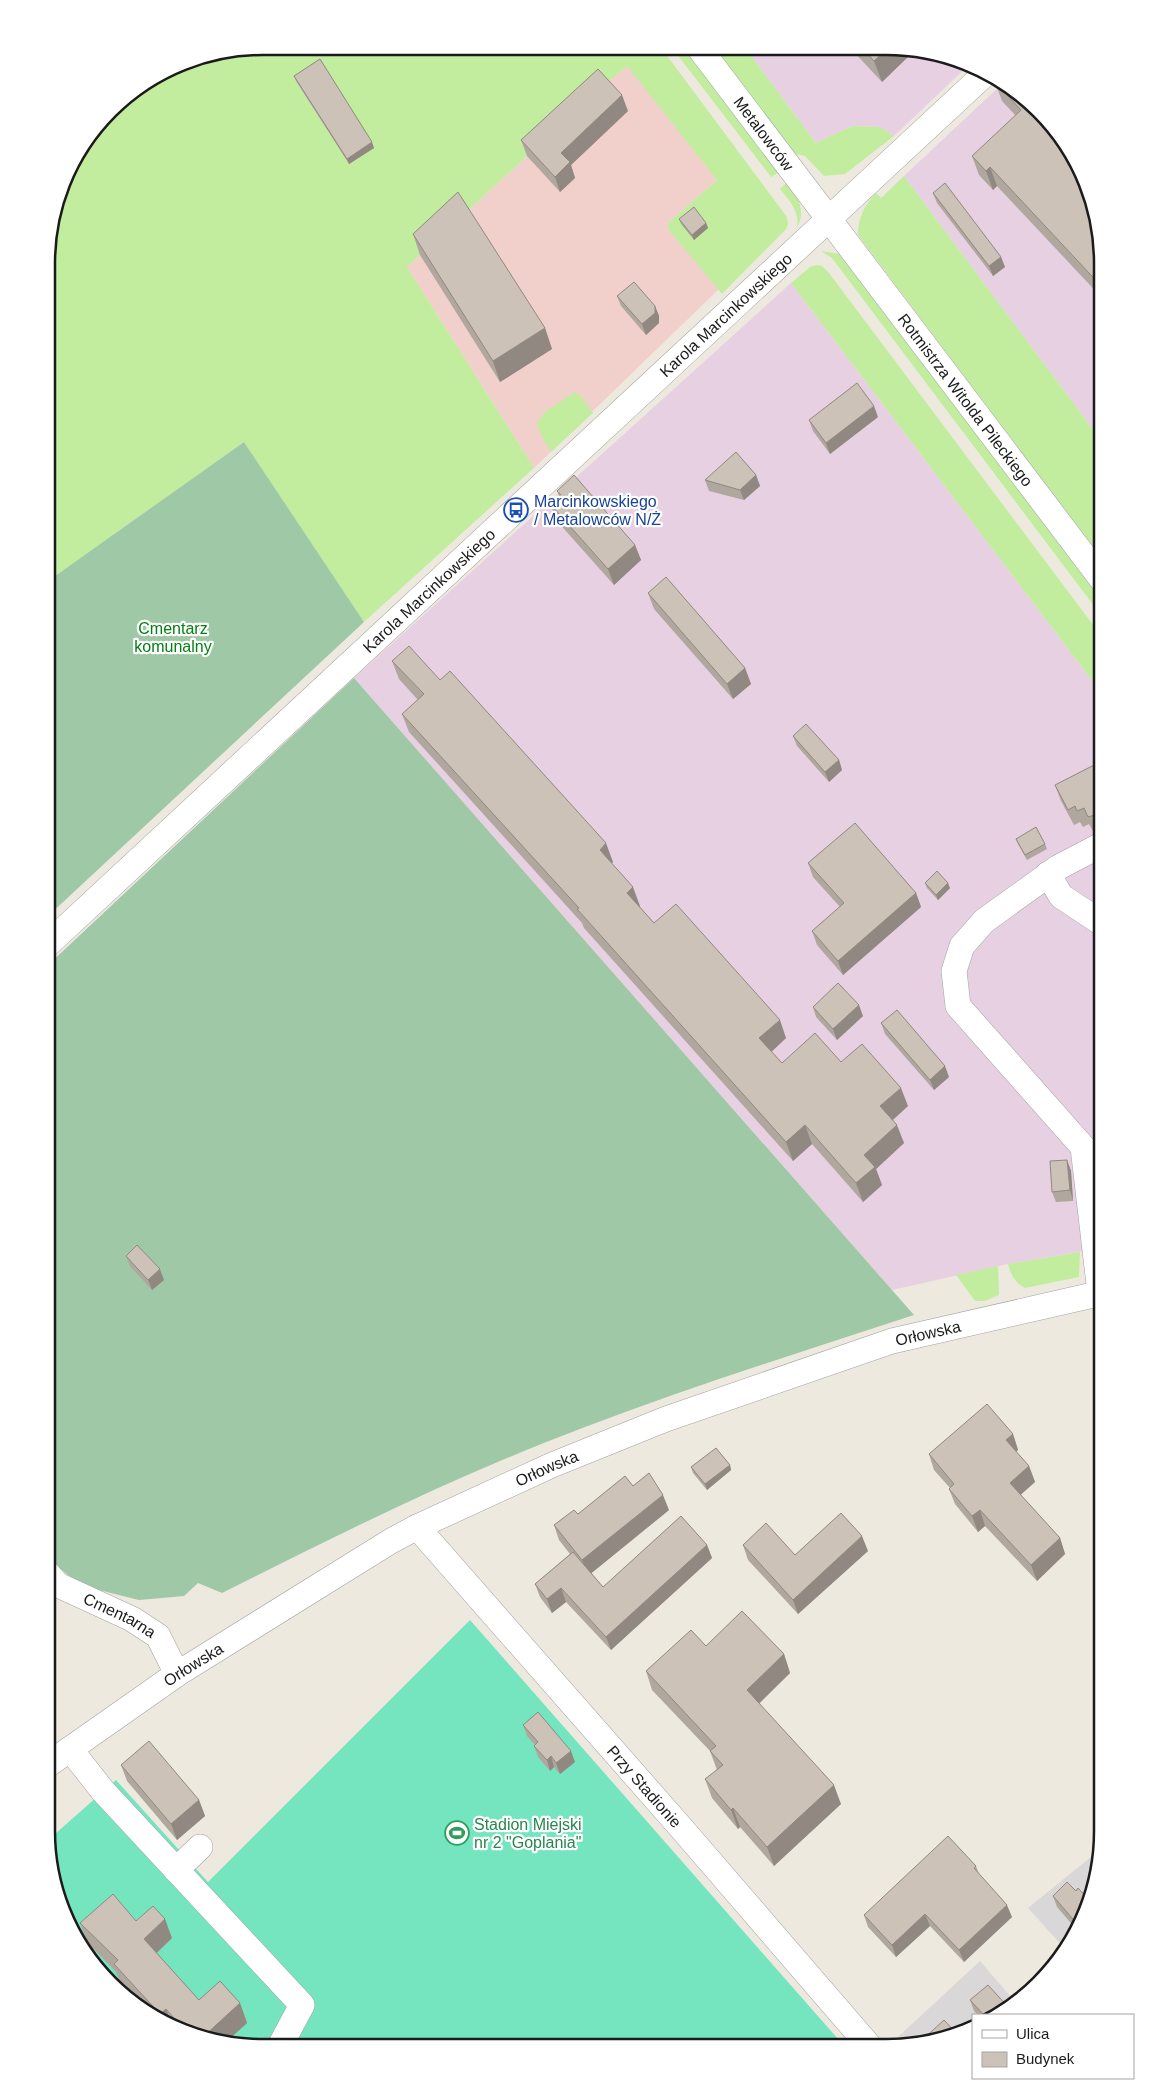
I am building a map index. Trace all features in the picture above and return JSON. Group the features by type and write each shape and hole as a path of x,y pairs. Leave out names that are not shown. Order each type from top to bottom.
{"street":[{"name":"Metalowców","path":"705,55 829,218"},
{"name":"Karola Marcinkowskiego","path":"55,938 981,78"},
{"name":"Rotmistrza Witolda Pileckiego","path":"829,218 1094,569"},
{"path":"1094,849 1048,874 984,922 962,946 954,971 958,1006 1093,1143 1094,1162"},
{"path":"1048,874 1061,896 1094,919"},
{"name":"Orłowska","path":"55,1760 177,1674 417,1527 552,1465 666,1419 882,1344 1094,1295"},
{"name":"Przy Stadionie","path":"417,1527 863,2039"},
{"name":"Cmentarna","path":"55,1581 132,1619 158,1636 177,1674"},
{"path":"70,1749 103,1791 302,2005 284,2039"},
{"path":"176,1870 200,1847"}],"shaded area":[{"path":"750,55 900,55 940,62 964,70 894,136 880,127 852,126 816,143"},
{"path":"627,65 717,180 668,223 668,229 719,289 534,468 407,267"},
{"path":"998,88 1010,96 1094,246 1094,431 904,176"},
{"path":"791,283 1094,683 1094,1249 1008,1264 892,1290 354,678"},
{"path":"1092,1856 1083,1898 1073,1923 1061,1944 1028,1908"},
{"path":"980,1961 1011,1997 985,2014 972,2014 972,2020 953,2028 927,2035 896,2039"}],"green space":[{"path":"249,55 666,55 787,217 788,224 786,229 722,294 668,229 668,223 717,180 627,66 407,267 534,468 364,622 244,442 55,576 55,249 62,209 76,171 98,136 136,98 171,76 183,71 209,62"},
{"path":"678,55 691,55 780,172 771,177"},
{"path":"720,55 750,55 816,143 852,126 880,127 894,136 845,174 824,176 805,156 795,154"},
{"path":"904,176 1094,431 1094,549 858,235 865,207 876,193 881,198"},
{"path":"787,182 800,203 801,215 797,227 798,222 795,211 780,189"},
{"path":"821,251 840,254 852,264 1094,588 1094,606 832,258"},
{"path":"822,266 829,273 1094,626 1094,683 791,283 810,267"},
{"path":"575,392 581,396 593,413 551,452 539,431 537,423 545,412"},
{"name":"Cmentarz komunalny","path":"244,442 364,622 55,910 55,576"},
{"path":"354,678 914,1315 708,1383 538,1445 401,1505 222,1593 198,1583 184,1596 139,1600 91,1588 55,1565 55,958"},
{"path":"1080,1252 1079,1277 1025,1288 1014,1278 1008,1264"},
{"path":"998,1266 999,1295 985,1301 975,1301 956,1275"},
{"name":"Stadion Miejski nr 2 \"Goplania\"","path":"470,1620 838,2039 249,2039 209,2032 171,2018 147,2004 116,1978 98,1958 76,1923 66,1898 59,1872 55,1834 116,1780 208,1882"}],"building":[{"path":"869,55 881,55 874,61"},
{"path":"320,59 372,142 347,159 294,76"},
{"path":"598,69 622,95 561,153 570,162 555,177 521,140"},
{"path":"1003,91 1033,116 1051,136 1073,171 1083,196 1090,222 1094,249 1094,278 990,167 986,171 972,156 1021,110"},
{"path":"945,183 1001,257 989,266 933,193"},
{"path":"458,192 545,328 493,361 413,234"},
{"path":"694,207 706,223 692,235 679,219"},
{"path":"634,282 655,306 655,313 642,324 617,296"},
{"path":"857,383 874,406 826,443 809,420"},
{"path":"736,452 756,475 740,490 705,480"},
{"path":"574,475 635,545 608,569 551,505 562,496 557,491"},
{"path":"666,577 745,668 727,684 648,593"},
{"path":"409,646 440,680 450,671 606,843 600,850 633,887 627,893 654,923 676,904 780,1020 759,1038 782,1063 815,1033 841,1062 862,1044 901,1088 880,1106 897,1125 864,1155 875,1167 856,1183 805,1125 786,1142 577,909 579,908 402,714 424,694 392,661"},
{"path":"806,724 839,760 825,772 793,736"},
{"path":"1094,765 1094,815 1088,817 1084,808 1077,811 1075,806 1068,810 1055,785"},
{"path":"855,823 916,893 838,961 812,931 844,903 808,863"},
{"path":"1036,827 1045,844 1025,855 1016,839"},
{"path":"937,871 948,883 936,895 925,883"},
{"path":"838,983 859,1005 833,1029 813,1007"},
{"path":"897,1010 945,1066 930,1080 881,1023"},
{"path":"1067,1160 1070,1190 1052,1192 1050,1161"},
{"path":"137,1245 160,1269 148,1280 126,1256"},
{"path":"987,1404 1013,1434 1006,1440 1029,1466 1010,1483 1060,1538 1031,1565 980,1510 972,1516 949,1489 954,1484 929,1454"},
{"path":"716,1448 730,1465 705,1484 691,1467"},
{"path":"649,1473 663,1495 582,1560 554,1525 574,1510 578,1514 625,1476 633,1486"},
{"path":"841,1513 862,1536 793,1600 743,1545 766,1523 795,1555"},
{"path":"681,1516 707,1545 606,1637 561,1588 547,1599 535,1584 573,1552 603,1587"},
{"path":"742,1611 784,1654 747,1690 834,1785 767,1847 733,1808 731,1810 705,1779 723,1765 710,1751 716,1746 646,1671 691,1630 706,1646"},
{"path":"538,1712 571,1751 556,1763 551,1756 547,1760 534,1746 538,1742 523,1725"},
{"path":"149,1741 199,1800 171,1824 121,1765"},
{"path":"948,1836 976,1866 974,1868 1007,1905 959,1950 925,1914 892,1945 864,1915"},
{"path":"1067,1882 1076,1891 1078,1888 1084,1895 1074,1920 1053,1896"},
{"path":"113,1894 136,1921 153,1906 165,1919 144,1939 199,2000 220,1981 240,2003 209,2032 176,2020 166,2009 162,2013 155,2009 114,1964 118,1960 80,1923"},
{"path":"988,1985 1004,2003 983,2014 970,2000"},
{"path":"944,2020 952,2028 940,2032 928,2035"}],"place":[{"name":"Marcinkowskiego / Metalowców N/Ż","path":"516,510"},
{"name":"Stadion Miejski nr 2 \"Goplania\"","path":"457,1833"}]}
